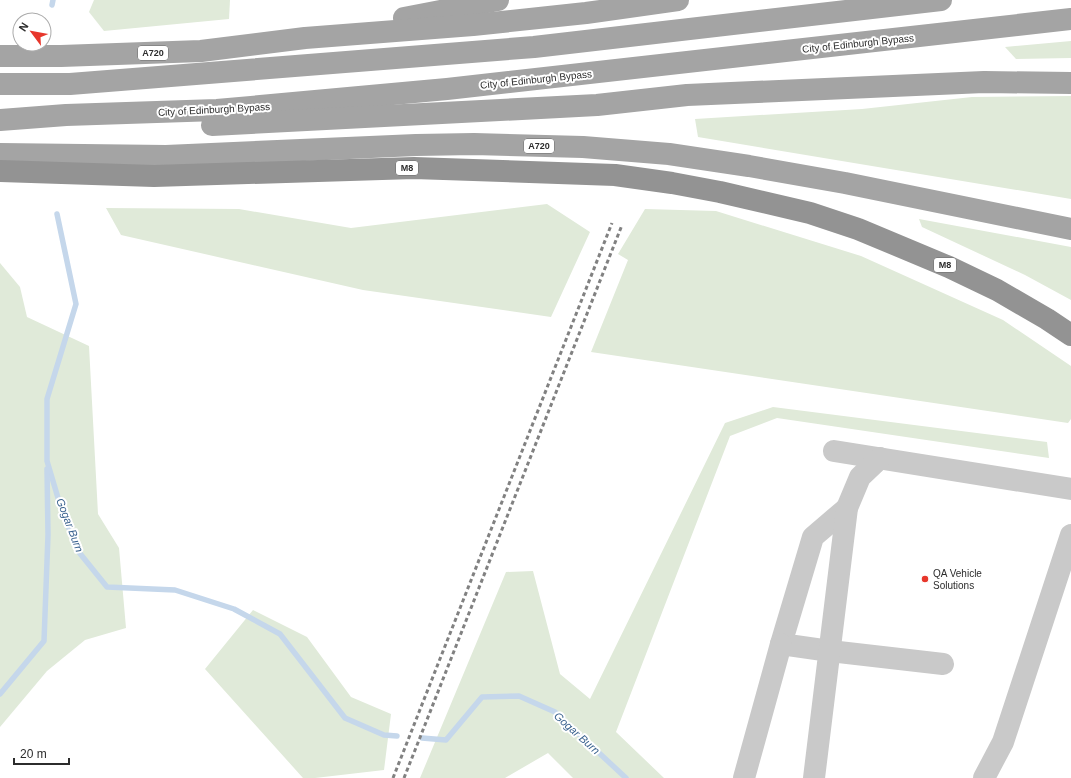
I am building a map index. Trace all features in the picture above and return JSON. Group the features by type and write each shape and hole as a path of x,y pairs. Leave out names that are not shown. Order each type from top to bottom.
{"highway":[{"name":"M8","path":"0,171 154,176 414,168 615,175 672,183 720,192 810,213 858,229 949,267 990,287 1047,319 1071,335"}],"main road":[{"name":"A720","path":"305,38 498,0"},
{"name":"A720","path":"0,56 61,56 201,51 305,38 473,25 586,13 678,0"},
{"path":"0,84 70,84 534,47 941,0"},
{"name":"City of Edinburgh Bypass","path":"0,120 66,115 217,110 439,90 1071,19"},
{"path":"0,120 108,125 214,125 597,105 686,95 984,82 1071,83"},
{"name":"A720","path":"0,154 166,156 416,145 474,144 584,147 669,154 749,166 860,186 1071,229"}],"street":[{"path":"834,451 1071,490"},
{"path":"814,778 847,508 860,477 880,458"},
{"path":"744,778 781,644 813,537 847,508"},
{"path":"984,778 1003,742 1071,535"},
{"path":"781,644 943,664"}],"green space":[{"path":"94,0 230,0 229,19 104,31 89,12"},
{"path":"1071,41 1071,58 1016,59 1005,47"},
{"path":"1071,96 1071,199 698,137 695,119 862,109 972,97"},
{"path":"547,204 590,232 551,317 363,290 121,235 106,208 239,209 351,228"},
{"path":"645,209 716,211 861,256 1003,320 1071,366 1071,419 1068,423 591,352 628,260 618,254"},
{"path":"919,219 1071,247 1071,300 1025,275 922,227"},
{"path":"0,263 20,287 27,317 89,346 98,514 119,548 126,628 85,640 47,671 0,727"},
{"path":"773,407 1047,442 1049,458 777,418 730,436 616,732 664,778 573,778 548,753 505,778 420,778 506,572 533,571 560,674 590,699 725,423"},
{"path":"253,610 307,637 351,697 391,714 384,770 303,778 205,669"}],"waterway":[{"name":"Gogar Burn","path":"52,5 53,0"},
{"name":"Gogar Burn","path":"57,214 76,304 47,399 47,461 61,508 78,551 107,587 175,590 234,609 280,634 345,718 384,735 397,736"},
{"path":"0,694 44,641 48,535 47,469"},
{"name":"Gogar Burn","path":"422,738 446,740 482,697 519,696 555,712 626,778"}],"railway":[{"path":"393,778 612,223"},
{"path":"404,778 622,225"}],"place":[{"name":"QA Vehicle Solutions","path":"925,579"}]}
